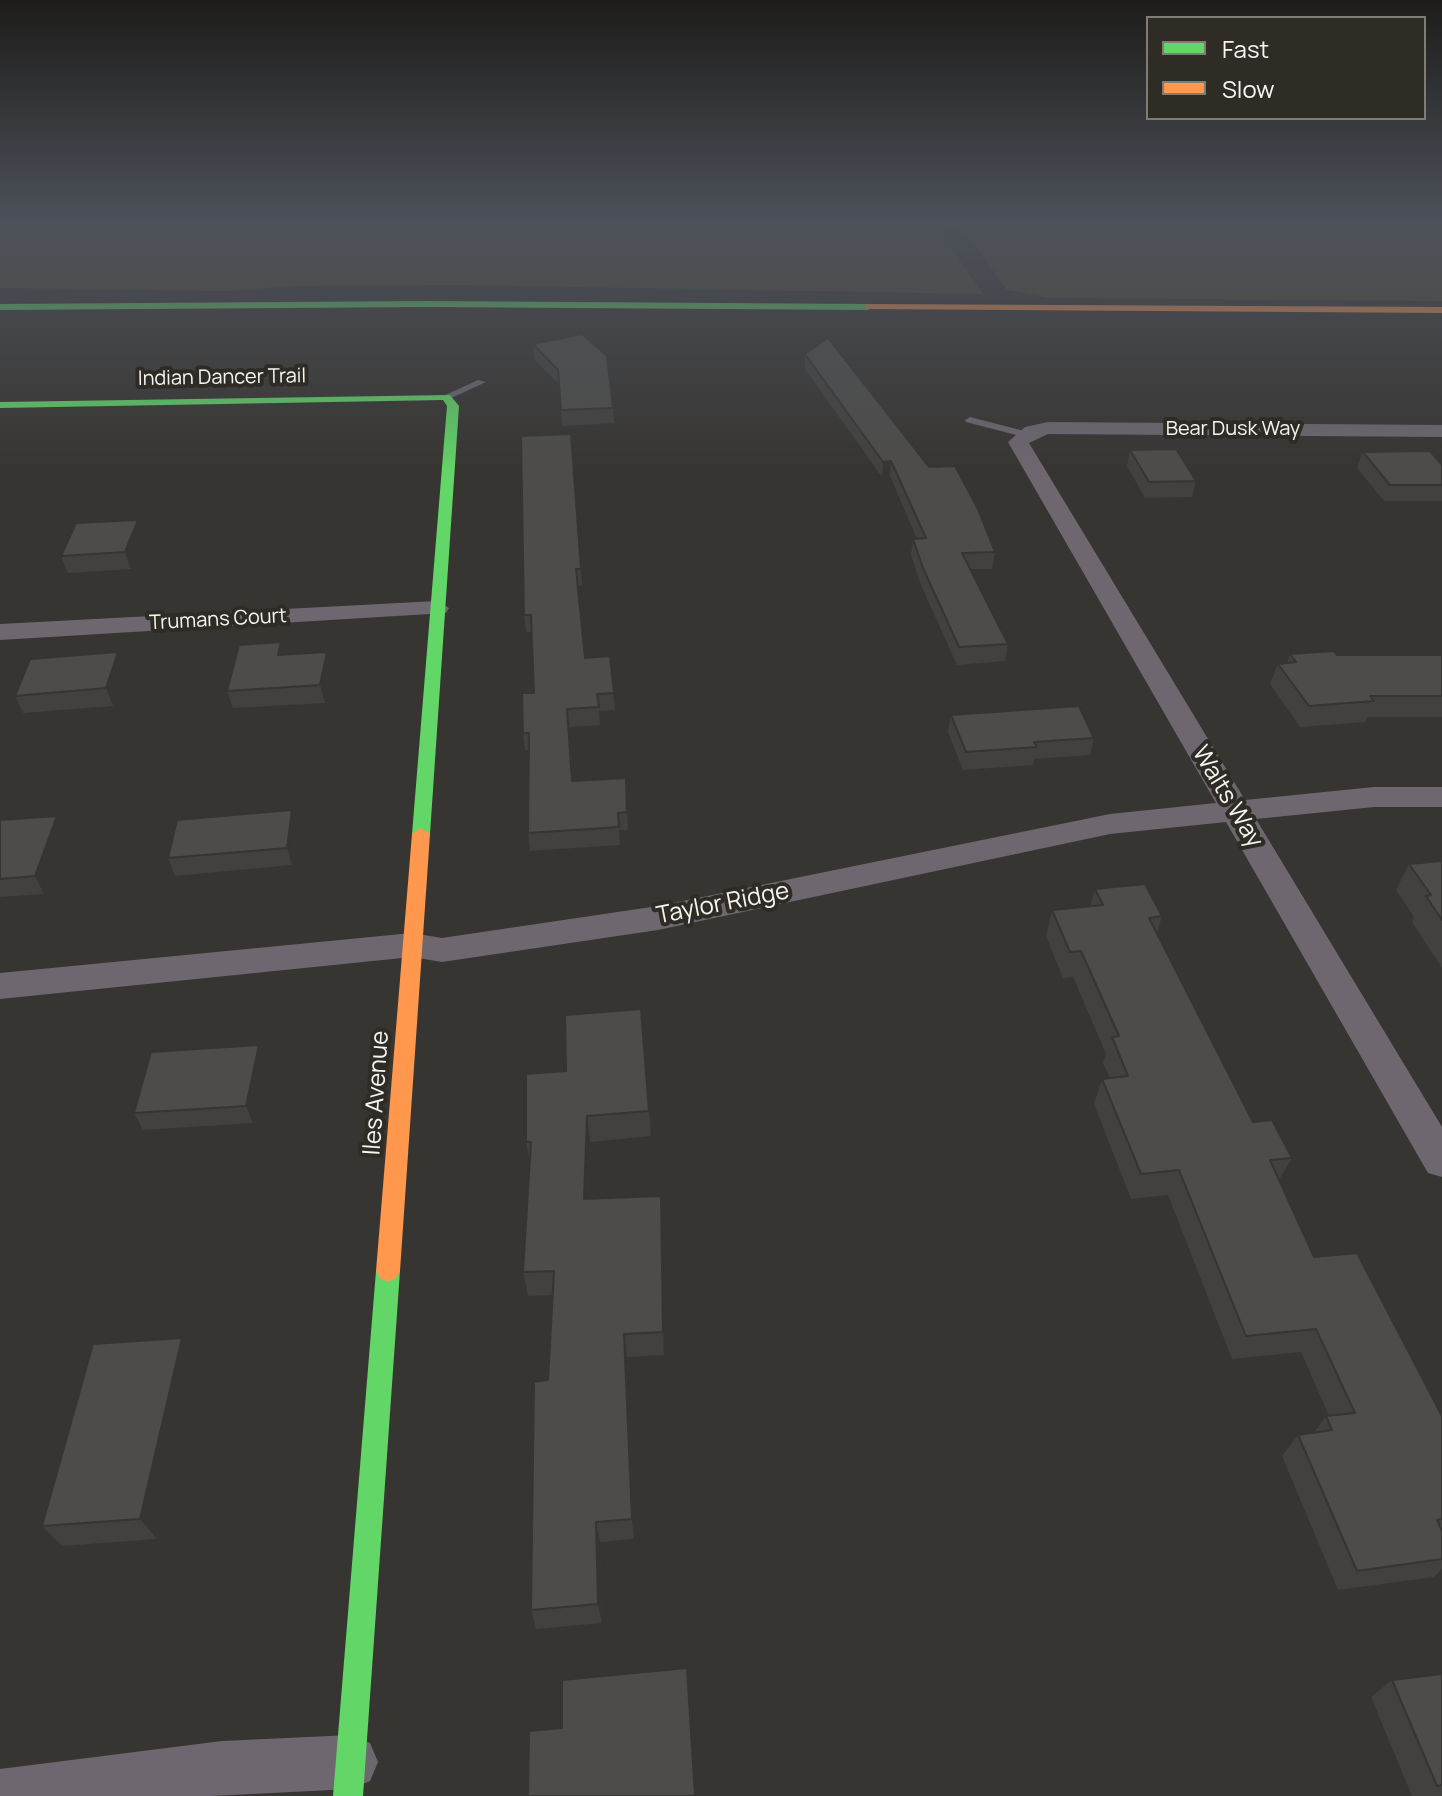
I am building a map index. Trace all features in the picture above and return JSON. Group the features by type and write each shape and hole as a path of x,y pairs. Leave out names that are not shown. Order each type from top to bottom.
{"street":[{"path":"1081,308 1442,310"},
{"name":"Indian Dancer Trail","path":"0,405 446,397"},
{"name":"Iles Avenue","path":"350,1779 453,406 446,397"},
{"name":"Bear Dusk Way","path":"1024,434 1048,428 1442,431"},
{"name":"Walts Way","path":"1024,434 1018,442 1019,448 1442,1161"},
{"name":"Trumans Court","path":"0,632 437,608"},
{"name":"Taylor Ridge","path":"0,986 412,945 442,950 658,918 1110,824 1374,797 1442,797"},
{"path":"0,1796 222,1768 350,1779"}],"lane":[{"path":"446,397 481,382"},
{"path":"970,420 1024,434"}],"building":[{"path":"582,334 607,356 613,408 561,410 558,370 533,344"},
{"path":"828,338 929,467 955,466 978,509 995,552 962,553 1008,644 959,647 923,568 913,539 926,538 891,461 883,462 805,354"},
{"path":"571,434 581,569 576,569 585,658 610,656 614,693 597,694 599,707 567,709 572,781 626,778 627,812 618,813 619,827 528,833 529,733 523,733 522,693 534,693 531,615 524,615 521,436"},
{"path":"1176,449 1196,481 1149,482 1130,450"},
{"path":"1430,451 1442,465 1442,485 1390,485 1363,452"},
{"path":"138,520 125,552 61,556 76,523"},
{"path":"281,642 278,655 327,652 320,685 227,691 239,645"},
{"path":"1334,651 1337,655 1442,655 1442,696 1370,696 1374,701 1309,706 1278,664 1296,662 1290,654"},
{"path":"118,652 106,688 15,696 30,659"},
{"path":"1079,706 1094,738 1034,742 1037,747 966,752 951,715"},
{"path":"292,810 287,848 168,858 177,820"},
{"path":"57,816 35,876 0,879 0,820"},
{"path":"1442,861 1442,920 1426,896 1431,895 1409,864"},
{"path":"1145,884 1162,916 1149,918 1253,1122 1272,1120 1292,1158 1270,1160 1314,1257 1357,1253 1442,1416 1442,1519 1437,1520 1442,1531 1442,1559 1357,1571 1298,1435 1332,1430 1326,1416 1355,1413 1316,1329 1246,1336 1179,1170 1141,1174 1102,1079 1128,1076 1112,1037 1119,1036 1081,951 1070,952 1052,910 1103,905 1095,889"},
{"path":"641,1009 649,1111 587,1116 584,1199 661,1196 663,1332 624,1334 632,1519 596,1522 598,1604 531,1610 534,1382 548,1380 554,1271 523,1272 531,1142 526,1142 526,1074 566,1071 565,1015"},
{"path":"259,1045 246,1106 134,1113 151,1052"},
{"path":"182,1338 140,1519 42,1526 93,1344"},
{"path":"687,1668 695,1796 528,1796 529,1731 562,1728 562,1680"},
{"path":"1442,1674 1442,1785 1437,1786 1392,1680"}],"traffic: fast":[{"path":"0,405 446,397 453,406 421,834"},
{"path":"348,1796 388,1271"}],"traffic: slow":[{"path":"1024,308 1442,310"},
{"path":"388,1271 421,834"}]}
